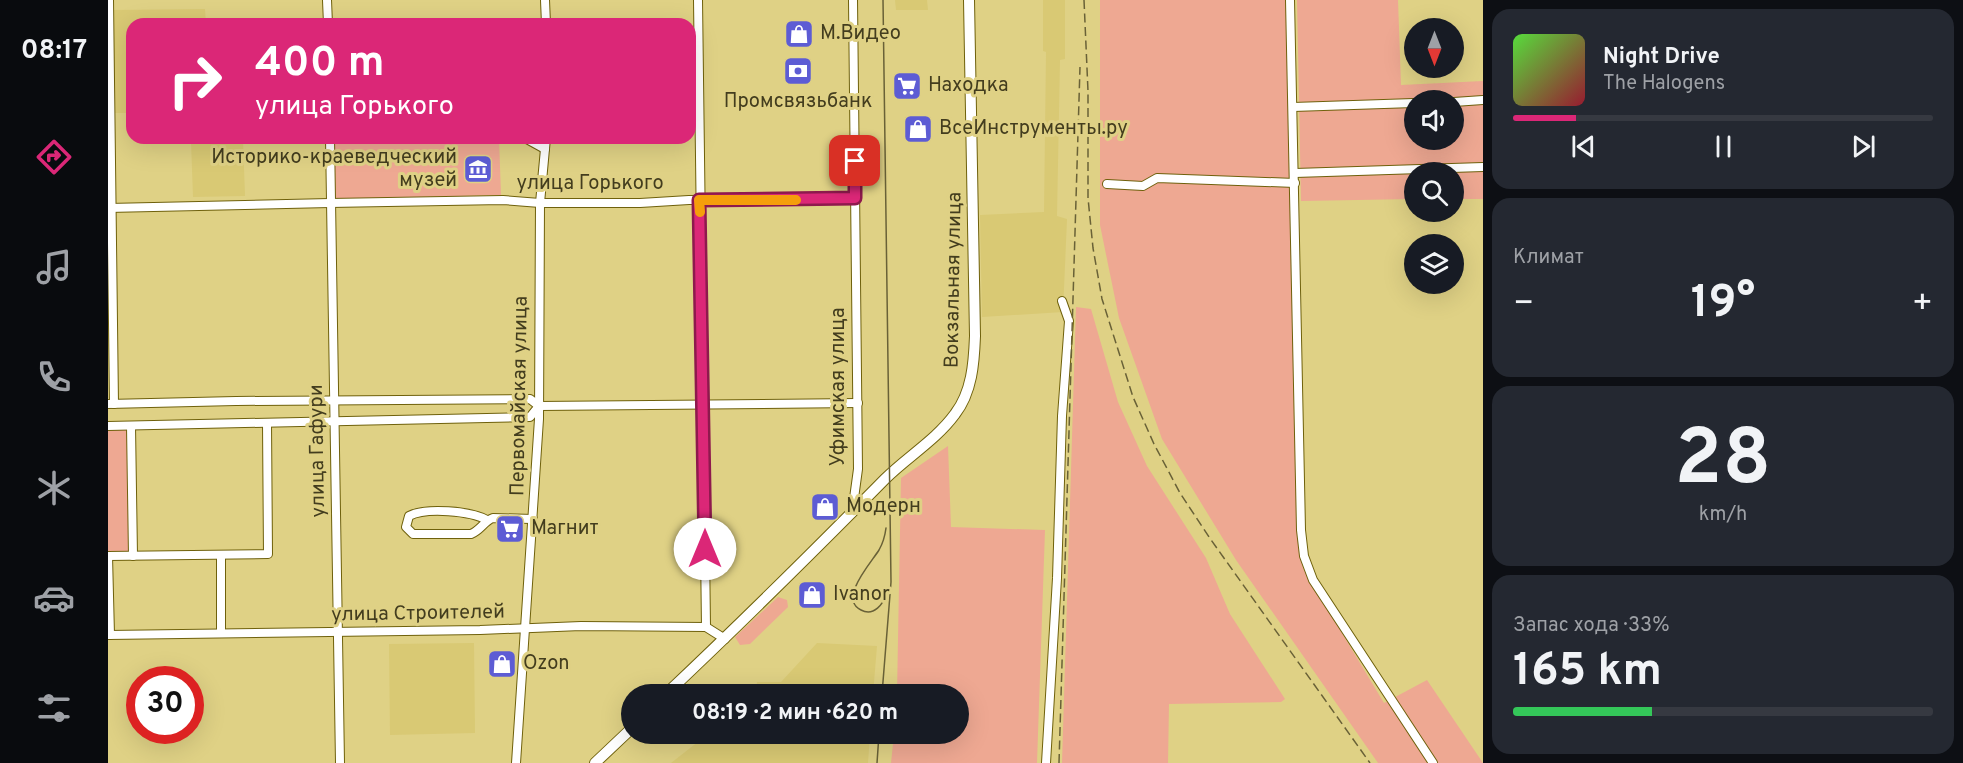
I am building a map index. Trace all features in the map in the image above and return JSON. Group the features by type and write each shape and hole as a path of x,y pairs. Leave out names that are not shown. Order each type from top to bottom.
{"main road":[{"name":"Вокзальная улица","path":"852,513 887,477 922,448 956,414 969,388 974,362 975,336 969,0"},
{"path":"677,684 852,513"},
{"path":"595,763 621,738"}],"street":[{"path":"110,0 111,404 530,399 539,406 858,402"},
{"path":"327,0 328,18"},
{"path":"545,0 546,18"},
{"path":"698,0 706,627 725,639"},
{"name":"Уфимская улица","path":"852,513 858,469 853,0"},
{"path":"1290,0 1300,519 1304,556 1313,580 1433,763"},
{"path":"1464,101 1483,100"},
{"path":"1293,107 1404,103"},
{"name":"улица Гафури","path":"330,144 339,763"},
{"name":"улица Горького","path":"536,144 545,149"},
{"name":"Первомайская улица","path":"516,763 539,406 540,203 545,144"},
{"path":"1295,173 1483,166"},
{"path":"1107,184 1143,186 1157,178 1295,183"},
{"name":"улица Горького","path":"110,207 503,200 540,203 640,203 855,198"},
{"path":"1046,763 1058,567 1062,416 1069,321 1062,301"},
{"path":"108,426 530,417 539,406"},
{"path":"109,635 108,556 268,554 267,423"},
{"path":"131,426 133,556"},
{"path":"488,520 464,512 423,513 409,516 406,527 413,534 471,534 494,518 533,519"},
{"path":"221,555 221,633"},
{"name":"улица Строителей","path":"109,635 706,627"}],"shaded area":[{"path":"895,0 927,0 928,10 896,10"},
{"path":"1043,0 1065,0 1065,59 1060,60 1057,216 1067,219 1063,312 982,317 980,215 1044,212 1046,52 1043,51"},
{"path":"1100,0 1286,0 1299,548 1303,568 1384,703 1427,680 1483,763 1378,763 1236,560 1162,439 1119,318 1100,225"},
{"path":"1297,0 1398,0 1401,85 1483,81 1483,199 1464,199 1464,162 1404,162 1404,199 1301,201"},
{"path":"205,9 206,18 126,18 126,113 114,113 112,10"},
{"path":"191,144 243,144 245,196 193,197"},
{"path":"336,144 499,144 501,195 338,199 333,196"},
{"path":"1076,307 1091,309 1118,402 1147,466 1206,558 1230,614 1285,699 1281,702 1169,704 1168,763 1062,763"},
{"path":"108,429 127,429 129,554 108,554"},
{"path":"948,446 951,527 1045,530 1037,763 891,763 893,744 969,744 969,684 897,684 901,478"},
{"path":"778,597 787,600 788,607 750,644 740,645 735,637"},
{"path":"474,643 475,733 390,735 389,644"},
{"path":"817,643 877,646 874,684 757,684 757,682 781,682"},
{"path":"695,744 869,744 868,763 671,763"}],"tram line":[{"path":"883,0 891,582 883,684"},
{"path":"886,528 884,539 858,581 853,598 855,605 861,610 870,612 881,605 888,592"},
{"path":"877,763 878,744"}],"railway":[{"path":"1084,0 1088,91 1088,198 1093,248 1102,299 1133,397 1154,444 1180,493 1370,763"},
{"path":"1059,763 1080,67"}],"slow traffic":[{"path":"700,212 699,200 796,200"}],"place":[{"name":"М.Видео","path":"799,34"},
{"name":"Промсвязьбанк","path":"798,71"},
{"name":"Находка","path":"907,86"},
{"name":"ВсеИнструменты.ру","path":"918,129"},
{"name":"Историко-краеведческий музей","path":"478,169"},
{"name":"Модерн","path":"825,507"},
{"name":"Магнит","path":"510,529"},
{"name":"Ivanor","path":"812,595"},
{"name":"Ozon","path":"502,664"}],"route":[{"path":"705,549 699,200 855,198 855,161"}]}
